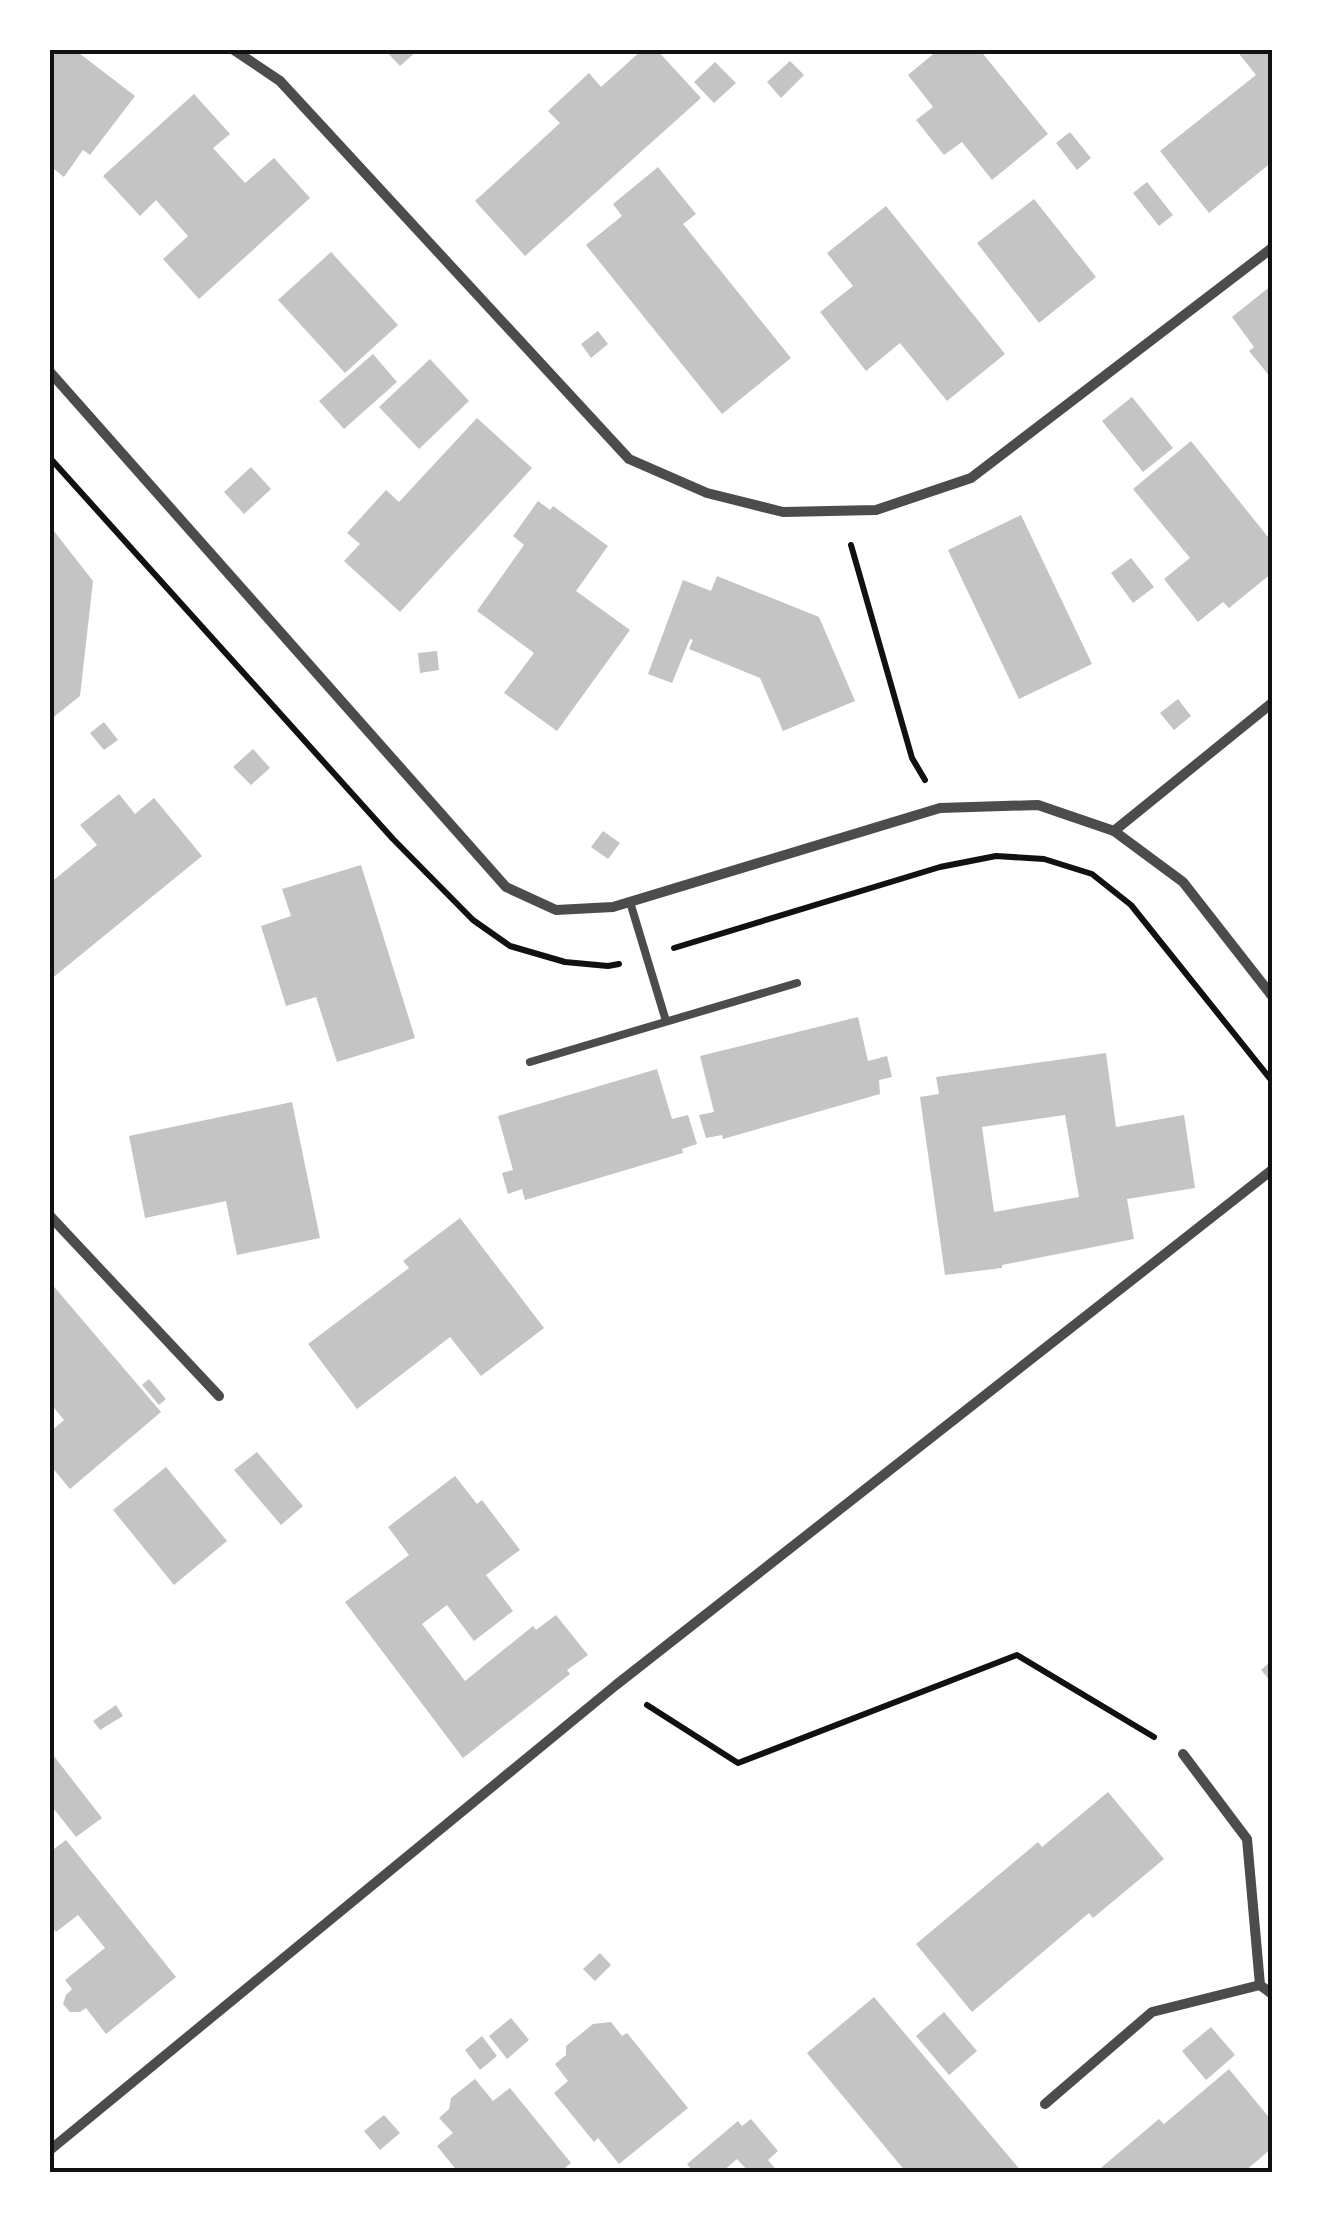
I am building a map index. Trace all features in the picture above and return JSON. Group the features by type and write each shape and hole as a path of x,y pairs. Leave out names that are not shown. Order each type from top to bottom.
{"street":[{"path":"234,50 280,81 629,459 707,493 783,512 876,510 971,478 1272,248"},
{"path":"50,372 506,887 556,910 612,907 940,808 1038,805 1114,830 1183,882 1272,996"},
{"path":"1114,830 1272,703"},
{"path":"50,2150 616,1685 1272,1170"},
{"path":"50,1216 219,1396"},
{"path":"1183,1754 1247,1839 1260,1985 1272,1994"},
{"path":"1044,2104 1152,2012 1260,1985"}],"lane":[{"path":"630,902 666,1022"},
{"path":"530,1062 796,983"}],"path":[{"path":"50,458 393,839 473,920 510,946 565,962 608,966 940,866 996,856 1044,859 1092,874 1130,905 1272,1081"},
{"path":"840,511 912,758 940,808"},
{"path":"616,1685 738,1763 1017,1655 1183,1754"}],"building":[{"path":"50,50 75,50 135,96 90,155 83,150 64,177 50,166"},
{"path":"385,50 418,50 400,66"},
{"path":"642,50 657,50 701,98 525,256 475,201 560,123 548,111 589,73 601,87"},
{"path":"938,50 980,50 1048,134 992,180 962,142 944,155 916,120 933,107 908,75"},
{"path":"1236,50 1272,50 1272,162 1209,213 1160,151 1256,75"},
{"path":"790,61 804,75 781,98 767,82"},
{"path":"715,62 736,83 714,103 694,82"},
{"path":"194,94 230,134 213,148 245,183 274,158 310,198 199,299 163,259 188,236 156,200 140,216 103,176"},
{"path":"1070,132 1091,158 1077,170 1056,143"},
{"path":"658,167 696,214 683,224 791,358 722,414 586,245 622,216 613,204"},
{"path":"1147,182 1173,215 1159,226 1133,193"},
{"path":"1034,199 1096,277 1039,323 977,243"},
{"path":"886,206 1005,354 947,401 900,343 866,371 820,312 853,286 827,253"},
{"path":"331,252 398,325 345,373 278,300"},
{"path":"1272,285 1272,379 1249,351 1254,347 1232,317"},
{"path":"598,331 608,344 591,358 581,344"},
{"path":"373,354 397,382 344,429 319,401"},
{"path":"430,359 469,401 419,449 379,407"},
{"path":"1132,397 1173,448 1143,472 1102,421"},
{"path":"477,418 532,468 400,612 344,561 360,544 347,533 386,490 399,502"},
{"path":"1191,441 1272,542 1272,573 1229,608 1223,602 1198,622 1164,579 1190,558 1133,489"},
{"path":"251,467 271,489 244,514 224,492"},
{"path":"538,501 550,510 553,506 608,546 576,591 630,630 557,731 504,693 534,653 477,611 524,545 513,536"},
{"path":"1021,515 1092,664 1019,699 948,550"},
{"path":"50,526 93,581 80,696 50,720"},
{"path":"1131,558 1154,587 1133,603 1111,573"},
{"path":"717,576 819,617 855,701 783,731 760,678 689,649 693,640 690,639 672,683 648,674 683,580 711,591"},
{"path":"437,651 439,670 420,673 418,653"},
{"path":"1178,699 1191,716 1174,730 1160,713"},
{"path":"104,722 118,740 104,750 90,733"},
{"path":"253,749 270,768 251,785 233,767"},
{"path":"119,794 135,814 154,798 202,856 50,980 50,883 97,845 80,825"},
{"path":"603,831 620,843 608,859 591,847"},
{"path":"361,865 415,1038 337,1062 316,997 286,1006 261,926 291,916 282,889"},
{"path":"858,1017 868,1061 887,1056 892,1077 879,1080 880,1094 723,1139 722,1135 706,1138 699,1115 714,1112 700,1056"},
{"path":"1106,1053 1116,1127 1184,1115 1195,1188 1127,1199 1134,1239 1002,1268 945,1275 920,1097 939,1094 936,1077","holes":["1065,1115 1079,1197 994,1212 982,1127"]},
{"path":"657,1069 672,1119 688,1115 697,1144 682,1149 683,1153 525,1200 522,1189 508,1194 502,1173 513,1170 498,1116"},
{"path":"292,1102 320,1238 237,1255 226,1201 145,1218 129,1136"},
{"path":"460,1218 544,1328 481,1376 450,1337 357,1409 308,1344 409,1268 403,1261"},
{"path":"50,1282 161,1412 70,1489 50,1465 50,1432 64,1420 50,1403"},
{"path":"149,1379 166,1399 159,1405 142,1385"},
{"path":"257,1452 303,1506 281,1525 234,1470"},
{"path":"166,1467 227,1541 174,1585 113,1510"},
{"path":"455,1476 477,1504 482,1500 520,1550 486,1575 513,1611 474,1641 447,1605 422,1624 465,1681 533,1626 536,1630 556,1615 588,1655 567,1670 570,1674 463,1758 345,1602 409,1555 388,1527"},
{"path":"1272,1660 1272,1683 1261,1670"},
{"path":"116,1705 123,1716 100,1730 93,1721"},
{"path":"50,1751 102,1818 76,1837 50,1804"},
{"path":"1108,1792 1164,1859 1093,1918 1089,1913 972,2012 916,1944 1038,1842 1042,1847"},
{"path":"66,1840 176,1977 106,2034 86,2008 70,2012 63,2004 72,1989 65,1980 105,1948 78,1915 56,1932 50,1925 50,1852"},
{"path":"600,1953 611,1965 595,1981 583,1969"},
{"path":"874,1997 1022,2172 906,2172 807,2053"},
{"path":"944,2012 977,2051 949,2075 916,2036"},
{"path":"511,2018 529,2040 507,2059 489,2036"},
{"path":"611,2022 622,2036 627,2033 688,2108 619,2164 598,2138 594,2142 554,2093 568,2081 555,2064 566,2055 566,2046 593,2024"},
{"path":"1211,2027 1235,2055 1206,2080 1182,2051"},
{"path":"482,2036 497,2056 480,2070 465,2050"},
{"path":"1229,2069 1272,2121 1272,2148 1244,2172 1096,2172 1159,2119 1164,2124"},
{"path":"475,2079 493,2101 510,2088 571,2163 560,2172 458,2172 437,2146 453,2133 439,2118 449,2109 451,2098"},
{"path":"384,2115 400,2133 380,2150 364,2131"},
{"path":"751,2119 778,2151 768,2160 778,2172 749,2172 737,2159 722,2172 694,2172 687,2164 738,2121 742,2126"}]}
